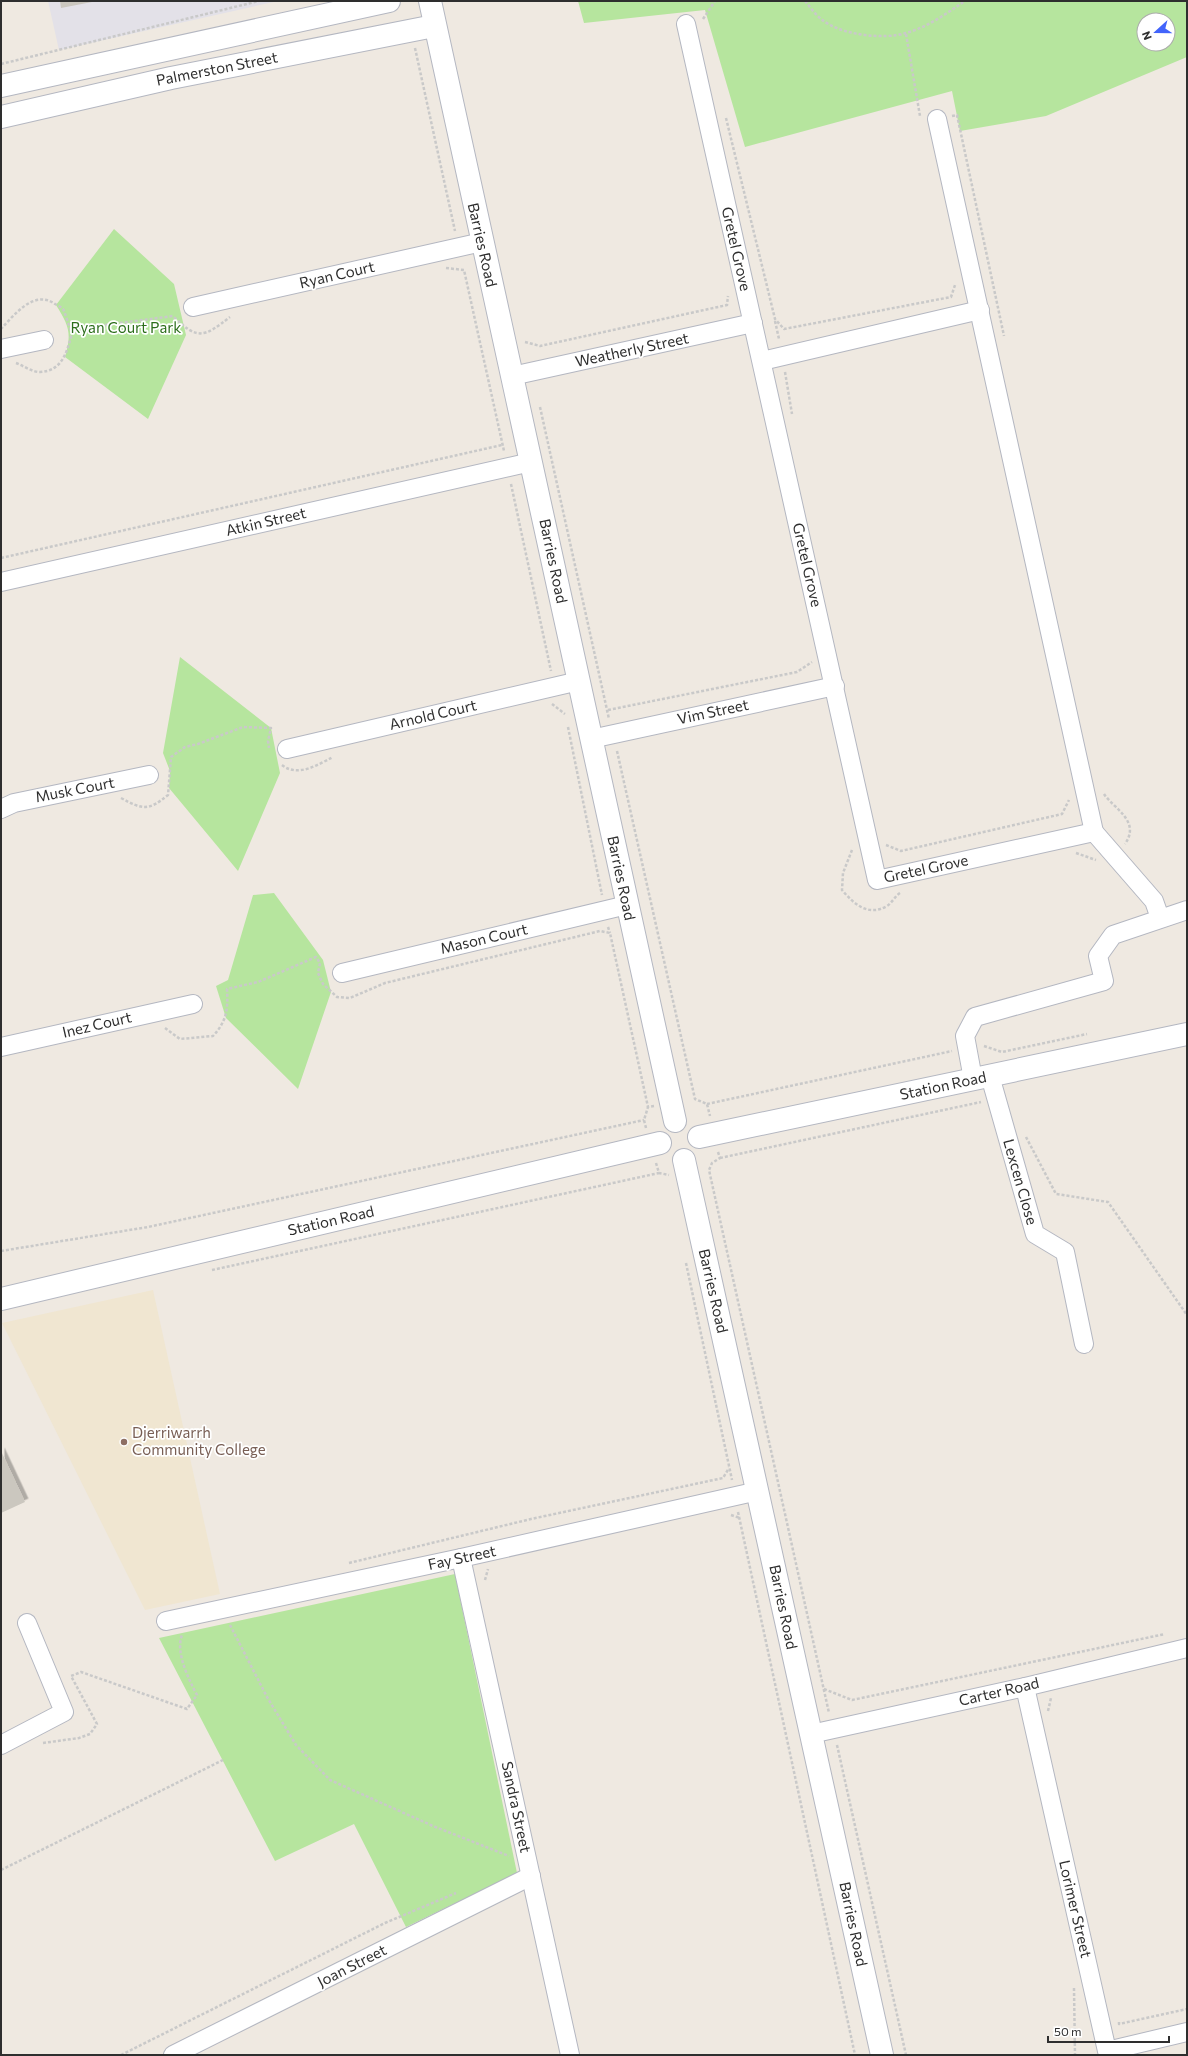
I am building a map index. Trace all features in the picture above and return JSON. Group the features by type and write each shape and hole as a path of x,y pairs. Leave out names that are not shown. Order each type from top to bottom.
{"street":[{"name":"Palmerston Street","path":"1,86 389,1"},
{"name":"Barries Road","path":"430,1 434,26 482,242 522,374 531,462 675,1121"},
{"name":"Gretel Grove","path":"686,24 877,880 1094,832"},
{"name":"Palmerston Street","path":"1,117 170,78 434,26"},
{"path":"164,50 170,78"},
{"path":"937,119 972,312 1094,832 1154,901 1160,918 1187,910"},
{"name":"Ryan Court","path":"193,307 482,242"},
{"path":"762,361 972,312"},
{"name":"Weatherly Street","path":"522,374 753,323"},
{"path":"1,349 44,340"},
{"name":"Atkin Street","path":"1,582 531,462"},
{"name":"Arnold Court","path":"279,754 579,681"},
{"name":"Vim Street","path":"592,739 834,686"},
{"name":"Musk Court","path":"1,809 14,803 149,775"},
{"name":"Mason Court","path":"342,973 627,905"},
{"name":"Lexcen Close","path":"1084,1344 1064,1252 1035,1234 981,1077 967,1048 965,1036 976,1017 1104,981 1098,956 1113,935 1160,918"},
{"name":"Inez Court","path":"1,1047 193,1004"},
{"name":"Station Road","path":"706,1135 1187,1034"},
{"path":"675,1121 690,1124 696,1130 706,1135 696,1152 684,1160 670,1158 660,1143 662,1131 666,1126 675,1121"},
{"name":"Station Road","path":"1,1299 660,1143"},
{"name":"Barries Road","path":"684,1160 882,2055"},
{"name":"Fay Street","path":"166,1621 463,1565 758,1491"},
{"name":"Sandra Street","path":"463,1565 570,2055"},
{"path":"1,1745 64,1712 27,1622"},
{"name":"Carter Road","path":"811,1734 1025,1687 1187,1648"},
{"name":"Lorimer Street","path":"1025,1687 1107,2050 1187,2032"},
{"name":"Joan Street","path":"173,2055 531,1876"}],"path":[{"path":"1,64 259,1"},
{"path":"686,24 702,20 715,1"},
{"path":"805,1 822,20 850,34 875,35 906,34 933,22 965,1"},
{"path":"412,30 458,247 560,709"},
{"path":"906,34 921,122 957,114 1005,341"},
{"path":"725,112 775,319 793,418"},
{"path":"442,267 464,270"},
{"path":"775,319 784,329 951,297 956,282 972,312"},
{"path":"525,342 540,346 728,304 729,294"},
{"path":"1,329 18,310 31,301 50,300 63,309 66,322 72,332 65,357 57,368 39,372 17,363 12,364"},
{"path":"72,332 83,328 173,316 185,327 198,334 209,332 236,312"},
{"path":"522,374 525,342 524,335"},
{"path":"539,402 695,1099 707,1104 980,1045 1002,1052 1094,1032"},
{"path":"1,558 502,445"},
{"path":"608,710 798,672 812,662"},
{"path":"545,706 552,704 565,712 605,910 648,1107"},
{"path":"114,795 139,808 156,804 168,795 171,757 185,747 243,728 271,728 268,741 279,754 286,768 304,770 335,756"},
{"path":"1072,851 1090,859 1104,860 1122,849 1128,840 1130,829 1126,818 1118,807 1108,800 1101,788"},
{"path":"885,844 901,851 1062,814 1070,801 1068,793"},
{"path":"853,849 843,873 842,890 854,904 866,910 876,910 888,906 902,891"},
{"path":"157,1030 165,1028 180,1039 213,1036 223,1025 228,1004 227,989 258,982 316,957 320,963 318,974 323,984 337,997 350,998 385,983 600,931 610,933"},
{"path":"707,1104 706,1135 720,1158 712,1163 710,1170 906,2055"},
{"path":"1,1251 148,1227 644,1120"},
{"path":"1023,1132 1056,1194 1108,1202 1187,1315"},
{"path":"210,1271 658,1173"},
{"path":"685,1260 855,2055"},
{"path":"345,1564 531,1519 723,1478 729,1468"},
{"path":"728,1514 740,1518"},
{"path":"463,1565 490,1566"},
{"path":"237,1621 229,1623 267,1697 296,1745 330,1780 433,1826 514,1858"},
{"path":"39,1744 79,1738 90,1734 97,1724 71,1676 81,1672 187,1709 198,1695 181,1654 180,1640 183,1633"},
{"path":"824,1689 852,1700 1171,1633"},
{"path":"1048,1714 1052,1696"},
{"path":"1,1870 223,1760"},
{"path":"121,2055 384,1923 461,1891"},
{"path":"1117,2016 1119,2024 1187,2009"}],"shaded area":[{"path":"48,1 278,1 59,50"},
{"name":"Djerriwarrh Community College","path":"153,1290 220,1594 145,1610 2,1323"}],"green space":[{"path":"578,1 1187,1 1187,57 1046,116 960,131 952,91 745,147 705,10 584,23"},
{"name":"Ryan Court Park","path":"114,229 174,284 186,335 148,419 65,357 69,336 68,330 56,305"},
{"path":"180,657 271,728 280,773 238,871 169,788 170,771 163,753"},
{"path":"274,893 323,960 331,992 298,1089 226,1018 216,986 228,980 253,895"},
{"path":"455,1574 517,1873 406,1927 354,1824 275,1861 159,1638"}],"building":[{"path":"60,1 92,1 92,2 61,8"},
{"path":"1,1451 25,1502 1,1513"}],"place":[{"name":"Djerriwarrh Community College","path":"124,1442"}]}
